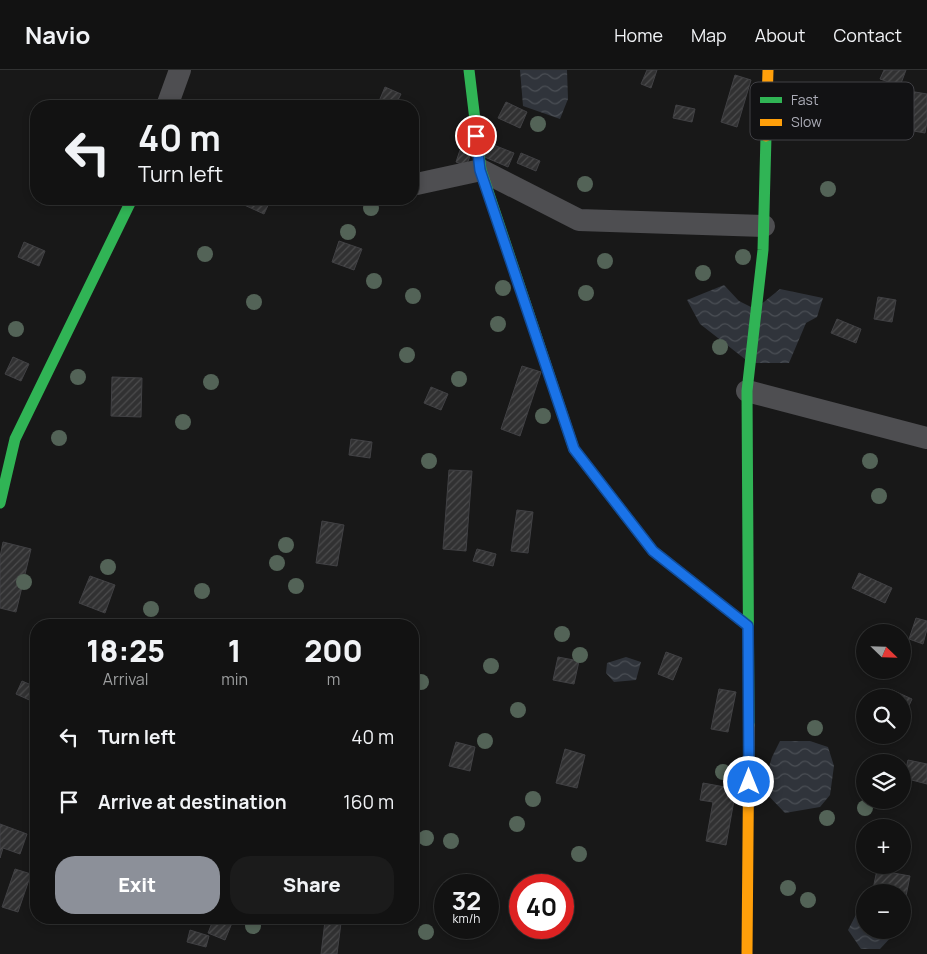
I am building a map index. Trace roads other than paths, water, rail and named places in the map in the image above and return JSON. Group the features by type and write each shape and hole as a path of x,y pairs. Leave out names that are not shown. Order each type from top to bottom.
{"street":[{"path":"169,100 180,70"},
{"path":"469,70 480,170 574,449 653,551 748,626"},
{"path":"747,954 749,762 747,391 764,250 766,140"},
{"path":"419,183 480,170 579,220 764,226"},
{"path":"0,503 16,439 129,205"},
{"path":"747,391 927,438"}],"water":[{"path":"520,70 567,70 568,99 560,119 523,106"},
{"path":"724,285 739,301 755,309 780,289 823,298 817,317 806,323 789,363 750,363 700,324 687,300"},
{"path":"626,657 641,662 636,680 614,682 606,673 607,663"},
{"path":"780,741 810,741 828,747 834,766 830,795 820,807 785,813 762,789 772,757"},
{"path":"856,915 856,939 889,939 880,949 861,949 848,930"}]}
